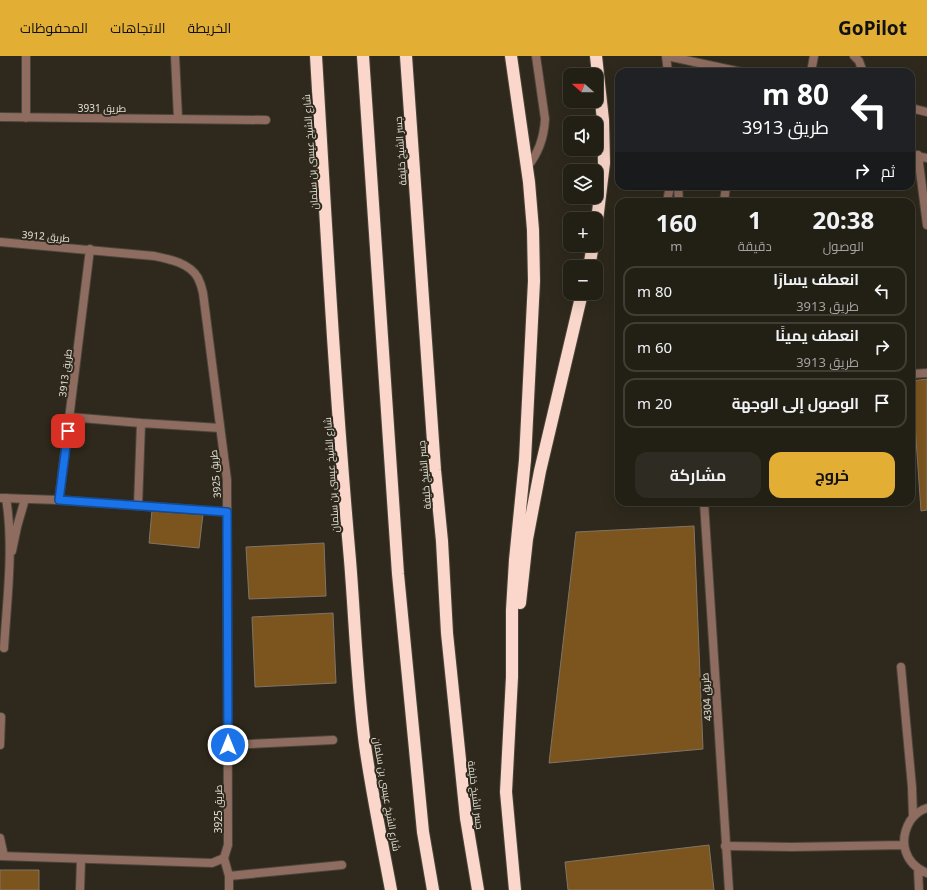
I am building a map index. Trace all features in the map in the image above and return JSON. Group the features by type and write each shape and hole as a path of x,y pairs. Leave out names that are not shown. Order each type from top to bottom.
{"highway":[{"name":"شارع الشيخ عيسى بن سلمان","path":"316,56 356,658 365,744 376,811 392,890"},
{"path":"363,56 398,574 422,824 433,890"},
{"name":"جسر الشيخ خليفة","path":"406,56 447,633 456,733 466,818 478,890"},
{"path":"511,56 527,167 533,230 533,302 525,460 512,596 512,677 506,792 516,890"},
{"path":"596,56 603,120 604,163 598,212"},
{"path":"512,677 528,532 540,471 580,300"}],"street":[{"path":"26,56 26,118"},
{"path":"175,56 178,118"},
{"path":"527,167 539,150 545,119 536,56"},
{"path":"668,68 667,56 722,68"},
{"path":"812,68 814,56"},
{"path":"854,56 859,61 862,68"},
{"path":"915,109 927,112"},
{"name":"طريق 3931","path":"0,117 266,120"},
{"path":"927,158 915,155 927,225"},
{"name":"طريق 3912","path":"0,242 90,249"},
{"name":"طريق 3913","path":"59,500 90,249"},
{"name":"طريق 3925","path":"90,249 154,256 173,260 188,267 198,277 203,293 227,480 228,846 224,858 229,876 229,890"},
{"path":"915,374 927,373"},
{"path":"69,417 220,428"},
{"path":"138,506 141,423"},
{"path":"4,648 10,563 8,513 3,498 59,500 227,512"},
{"path":"10,563 17,527 25,499"},
{"name":"طريق 4304","path":"704,506 729,890"},
{"path":"901,667 912,787 913,816 906,830 904,845 909,859 918,870 927,873"},
{"path":"0,717 0,745"},
{"path":"228,745 333,740"},
{"path":"913,816 927,808"},
{"path":"0,838 2,856 212,863 224,858"},
{"path":"725,846 792,847 904,845"},
{"path":"80,890 81,859"},
{"path":"229,876 342,865"},
{"path":"918,870 919,890"}],"building":[{"path":"927,379 927,510 921,511 915,424 915,381"},
{"path":"152,510 203,514 199,548 149,543"},
{"path":"694,526 703,749 549,763 576,532"},
{"path":"324,543 326,596 249,599 246,547"},
{"path":"333,613 336,683 255,687 252,617"},
{"path":"709,845 714,890 568,890 565,862"},
{"path":"0,870 39,870 39,890 0,890"}],"route":[{"path":"68,431 59,500 227,512 228,745"}]}
